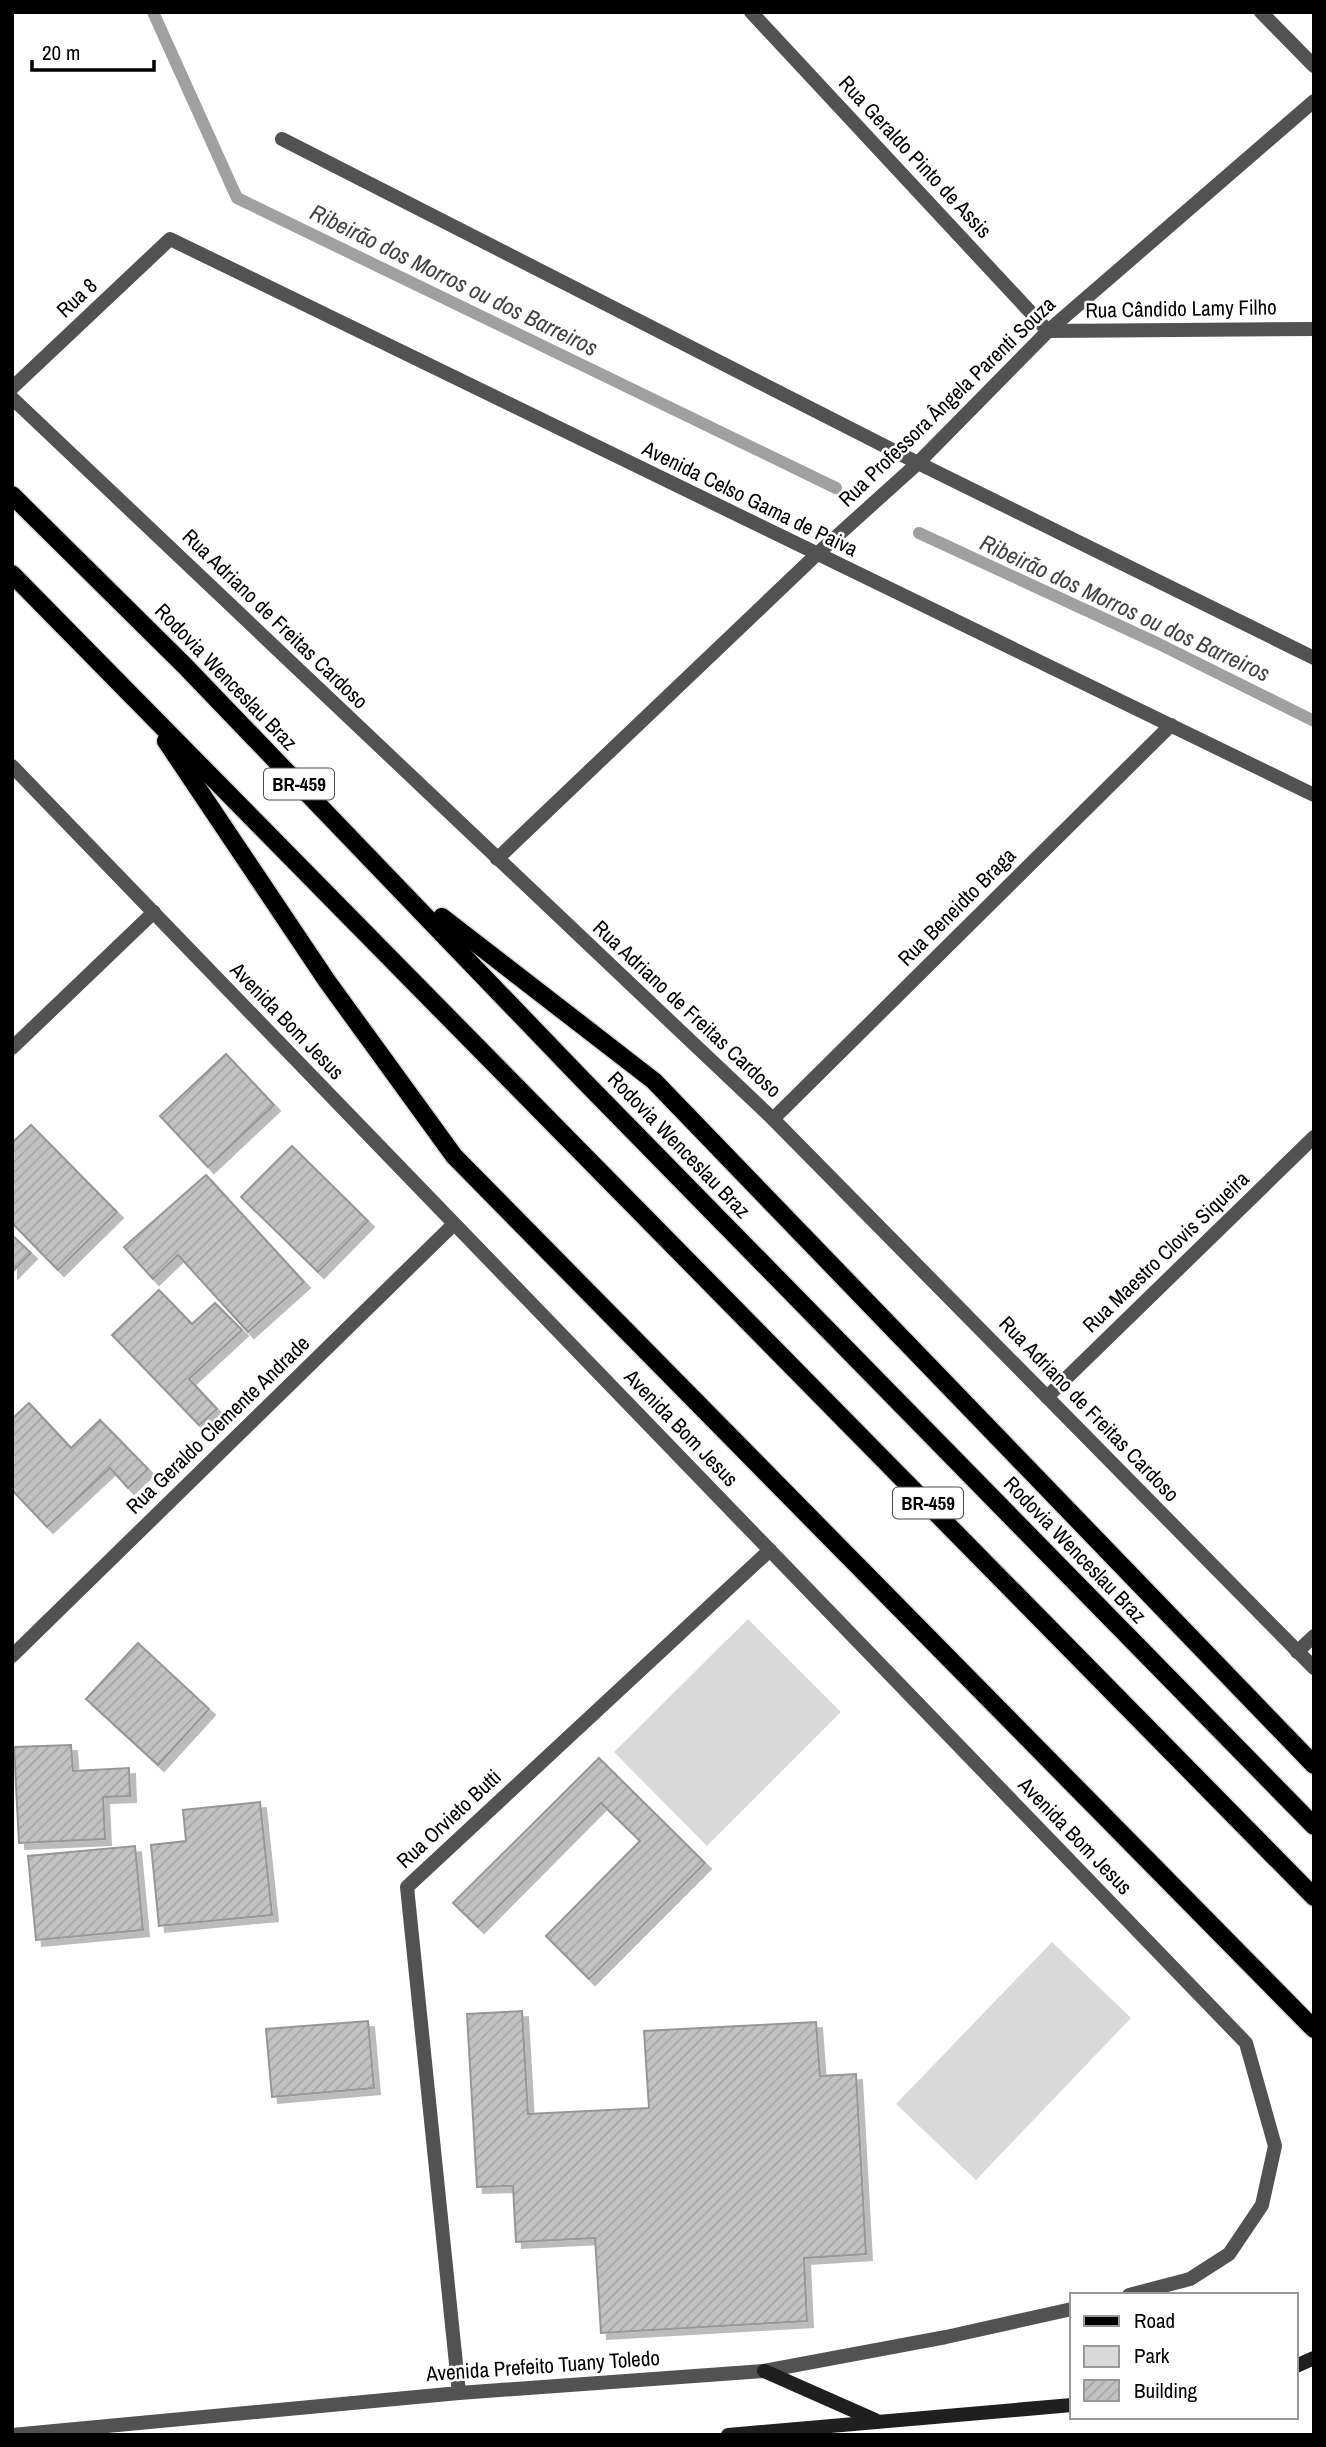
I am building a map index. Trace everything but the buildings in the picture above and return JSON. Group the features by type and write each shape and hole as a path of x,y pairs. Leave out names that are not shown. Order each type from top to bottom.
{"main road":[{"name":"Rodovia Wenceslau Braz","path":"12,495 184,665 581,1078 1314,1826"},
{"name":"BR-459","path":"12,574 1314,1897"},
{"path":"184,665 456,931 654,1081 1314,1765"},
{"path":"142,706 327,981 454,1156 1314,2029"},
{"path":"1298,2365 1314,2358"},
{"path":"764,2371 876,2421"},
{"path":"728,2435 1070,2405"}],"street":[{"name":"Rua Geraldo Pinto de Assis","path":"751,12 1048,331"},
{"path":"1261,12 1314,66"},
{"name":"Rua Professora Ângela Parenti Souza","path":"497,859 816,555 918,463 1048,331 1314,101"},
{"path":"282,139 918,463 1314,658"},
{"name":"Rua 8","path":"12,388 170,239"},
{"name":"Avenida Celso Gama de Paiva","path":"170,239 816,555 1314,794"},
{"name":"Rua Cândido Lamy Filho","path":"1048,331 1314,329"},
{"name":"Rua Adriano de Freitas Cardoso","path":"12,398 773,1118 1314,1668"},
{"name":"Rua Beneidto Braga","path":"773,1118 1171,725"},
{"name":"Avenida Bom Jesus","path":"12,766 1245,2043 1275,2146 1262,2205 1228,2254 1190,2278 1136,2293"},
{"path":"12,1048 154,912"},
{"name":"Rua Maestro Clovis Siqueira","path":"1047,1397 1314,1137"},
{"name":"Rua Geraldo Clemente Andrade","path":"12,1656 454,1224"},
{"name":"Rua Orvieto Butti","path":"459,2393 407,1887 770,1550"},
{"path":"1297,1653 1314,1636"},
{"name":"Avenida Prefeito Tuany Toledo","path":"12,2435 459,2393 764,2371 946,2337 1070,2309"}],"green space":[{"path":"748,1619 841,1712 707,1846 614,1752"},
{"path":"1052,1942 1131,2018 976,2180 896,2104"}],"waterway":[{"name":"Ribeirão dos Morros ou dos Barreiros","path":"153,12 237,198 836,488"},
{"name":"Ribeirão dos Morros ou dos Barreiros","path":"919,533 1157,643 1314,721"}]}
